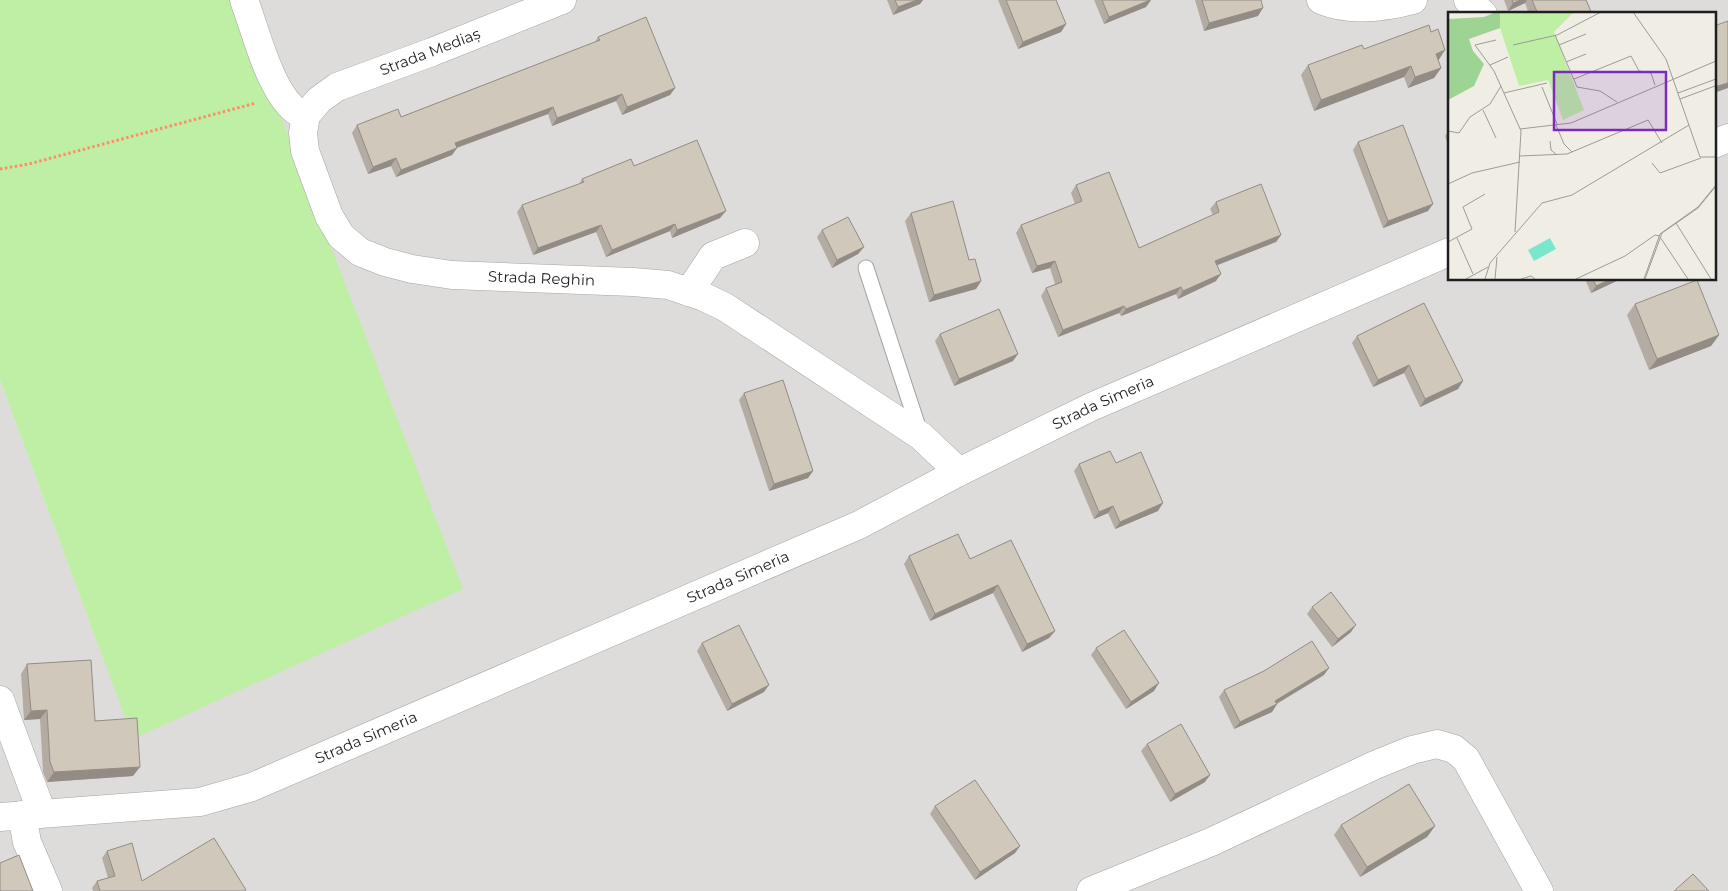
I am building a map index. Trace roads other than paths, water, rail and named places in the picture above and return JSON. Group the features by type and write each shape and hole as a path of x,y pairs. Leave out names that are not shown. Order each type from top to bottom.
{"street":[{"path":"244,0 271,74 282,96 295,110 306,115"},
{"name":"Strada Mediaș","path":"306,115 319,100 337,87 432,52 562,0"},
{"path":"1321,0 1367,9 1413,0"},
{"path":"1468,0 1481,12"},
{"name":"Strada Reghin","path":"306,115 303,133 304,150 329,216 341,236 360,252 385,262 412,269 452,275 634,282 668,285 689,292 725,306 921,436 959,472"},
{"path":"1716,143 1728,138"},
{"path":"689,292 713,256 745,243"},
{"name":"Strada Simeria","path":"21,815 200,802 252,787 859,525 959,472 1091,408 1448,252"},
{"path":"0,700 27,842 48,891"},
{"path":"1091,891 1211,842 1375,765 1412,750 1437,744 1454,749 1466,759 1539,891"}],"lane":[{"path":"866,268 921,436"}]}
